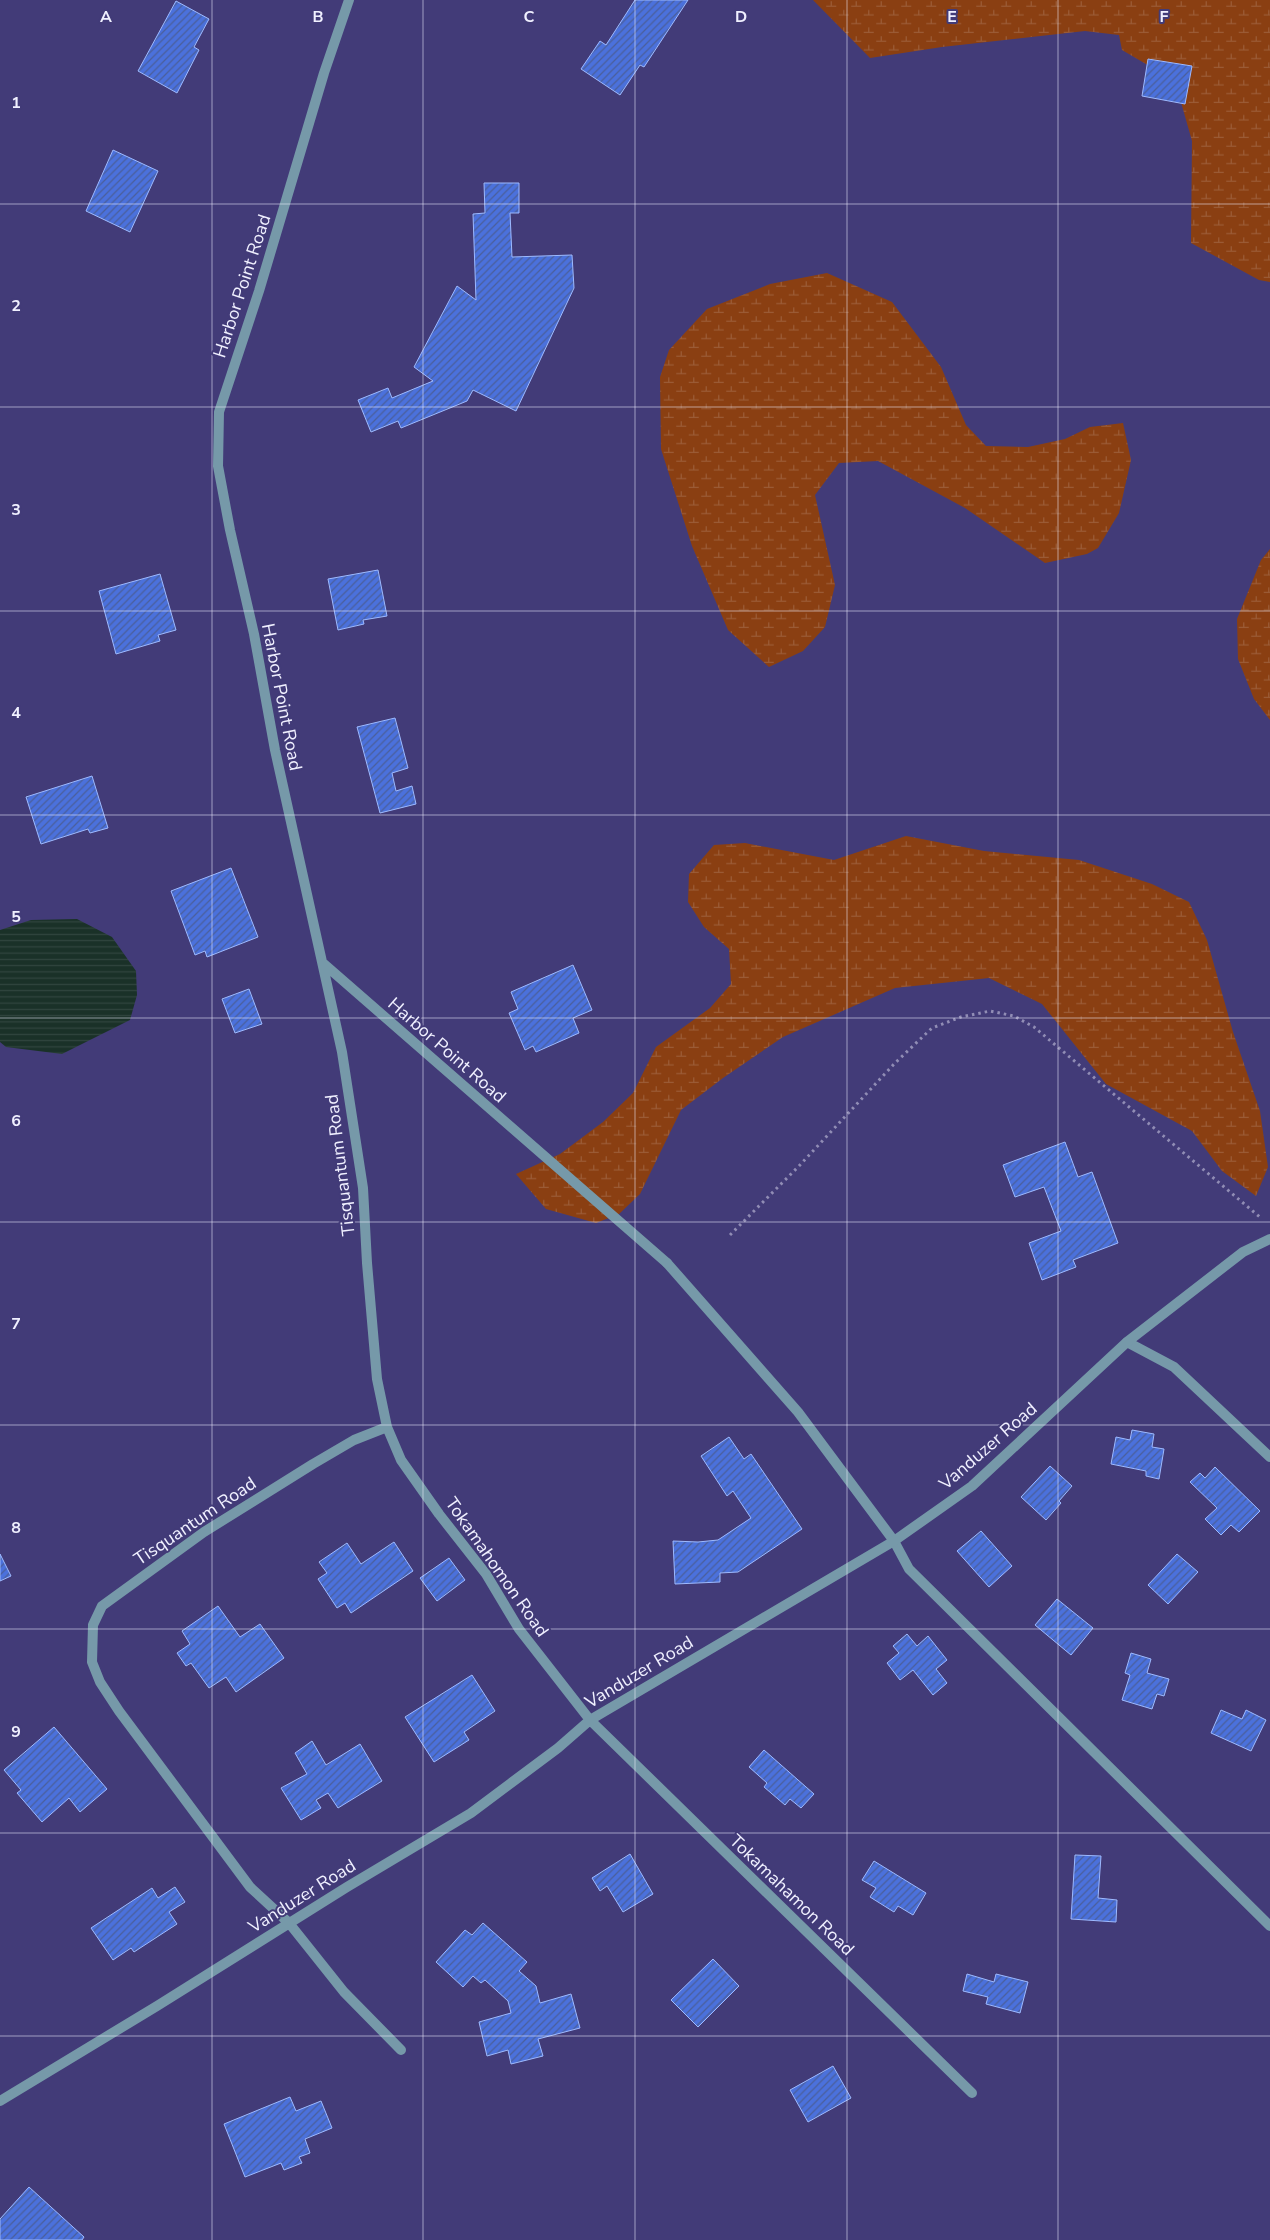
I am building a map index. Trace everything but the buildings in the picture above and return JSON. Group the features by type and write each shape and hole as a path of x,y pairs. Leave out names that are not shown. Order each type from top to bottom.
{"street":[{"name":"Harbor Point Road","path":"349,0 324,73 259,291 219,412 218,466 230,530 254,634 275,750 297,855 324,964 667,1262 798,1412 894,1541 909,1569 1270,1926"},
{"name":"Tisquantum Road","path":"324,964 342,1052 364,1188 367,1263 378,1380 388,1427 354,1440 204,1532 102,1606 93,1625 92,1662 105,1690 250,1887 289,1923 344,1992 401,2050"},
{"name":"Vanduzer Road","path":"0,2101 471,1813 558,1748 590,1720 894,1541 972,1486 1127,1342 1243,1252 1270,1239"},
{"path":"1127,1342 1174,1367 1270,1457"},
{"name":"Tokamahomon Road","path":"388,1427 401,1460 439,1514 486,1574 519,1628 590,1720"},
{"name":"Tokamahamon Road","path":"590,1720 972,2093"}],"path":[{"path":"730,1234 799,1166 895,1063 932,1028 961,1017 990,1012 1014,1016 1034,1027 1266,1223"}],"green space":[{"path":"813,0 1270,0 1270,282 1259,280 1191,243 1192,141 1175,81 1122,50 1119,35 1085,31 942,47 870,58"},
{"path":"827,273 892,302 941,367 966,425 986,446 1028,447 1065,439 1090,427 1123,423 1131,460 1119,513 1098,548 1087,554 1045,563 965,508 878,461 839,463 815,495 835,585 825,627 803,651 769,667 728,630 692,546 661,449 660,377 669,350 707,309 770,284"},
{"path":"1270,549 1270,720 1254,699 1238,659 1237,619 1261,560"},
{"path":"906,836 984,851 1079,860 1152,884 1189,902 1207,940 1233,1032 1260,1111 1268,1167 1256,1196 1222,1171 1192,1131 1106,1084 1042,1004 989,978 895,988 783,1037 723,1078 681,1110 640,1194 619,1214 596,1223 546,1209 516,1174 560,1154 603,1122 633,1093 656,1047 710,1008 731,984 729,949 704,927 688,902 689,874 714,845 745,843 834,860"}],"shaded area":[{"path":"77,919 112,937 136,971 137,995 130,1020 62,1054 6,1047 0,1042 0,930 31,920"}]}
